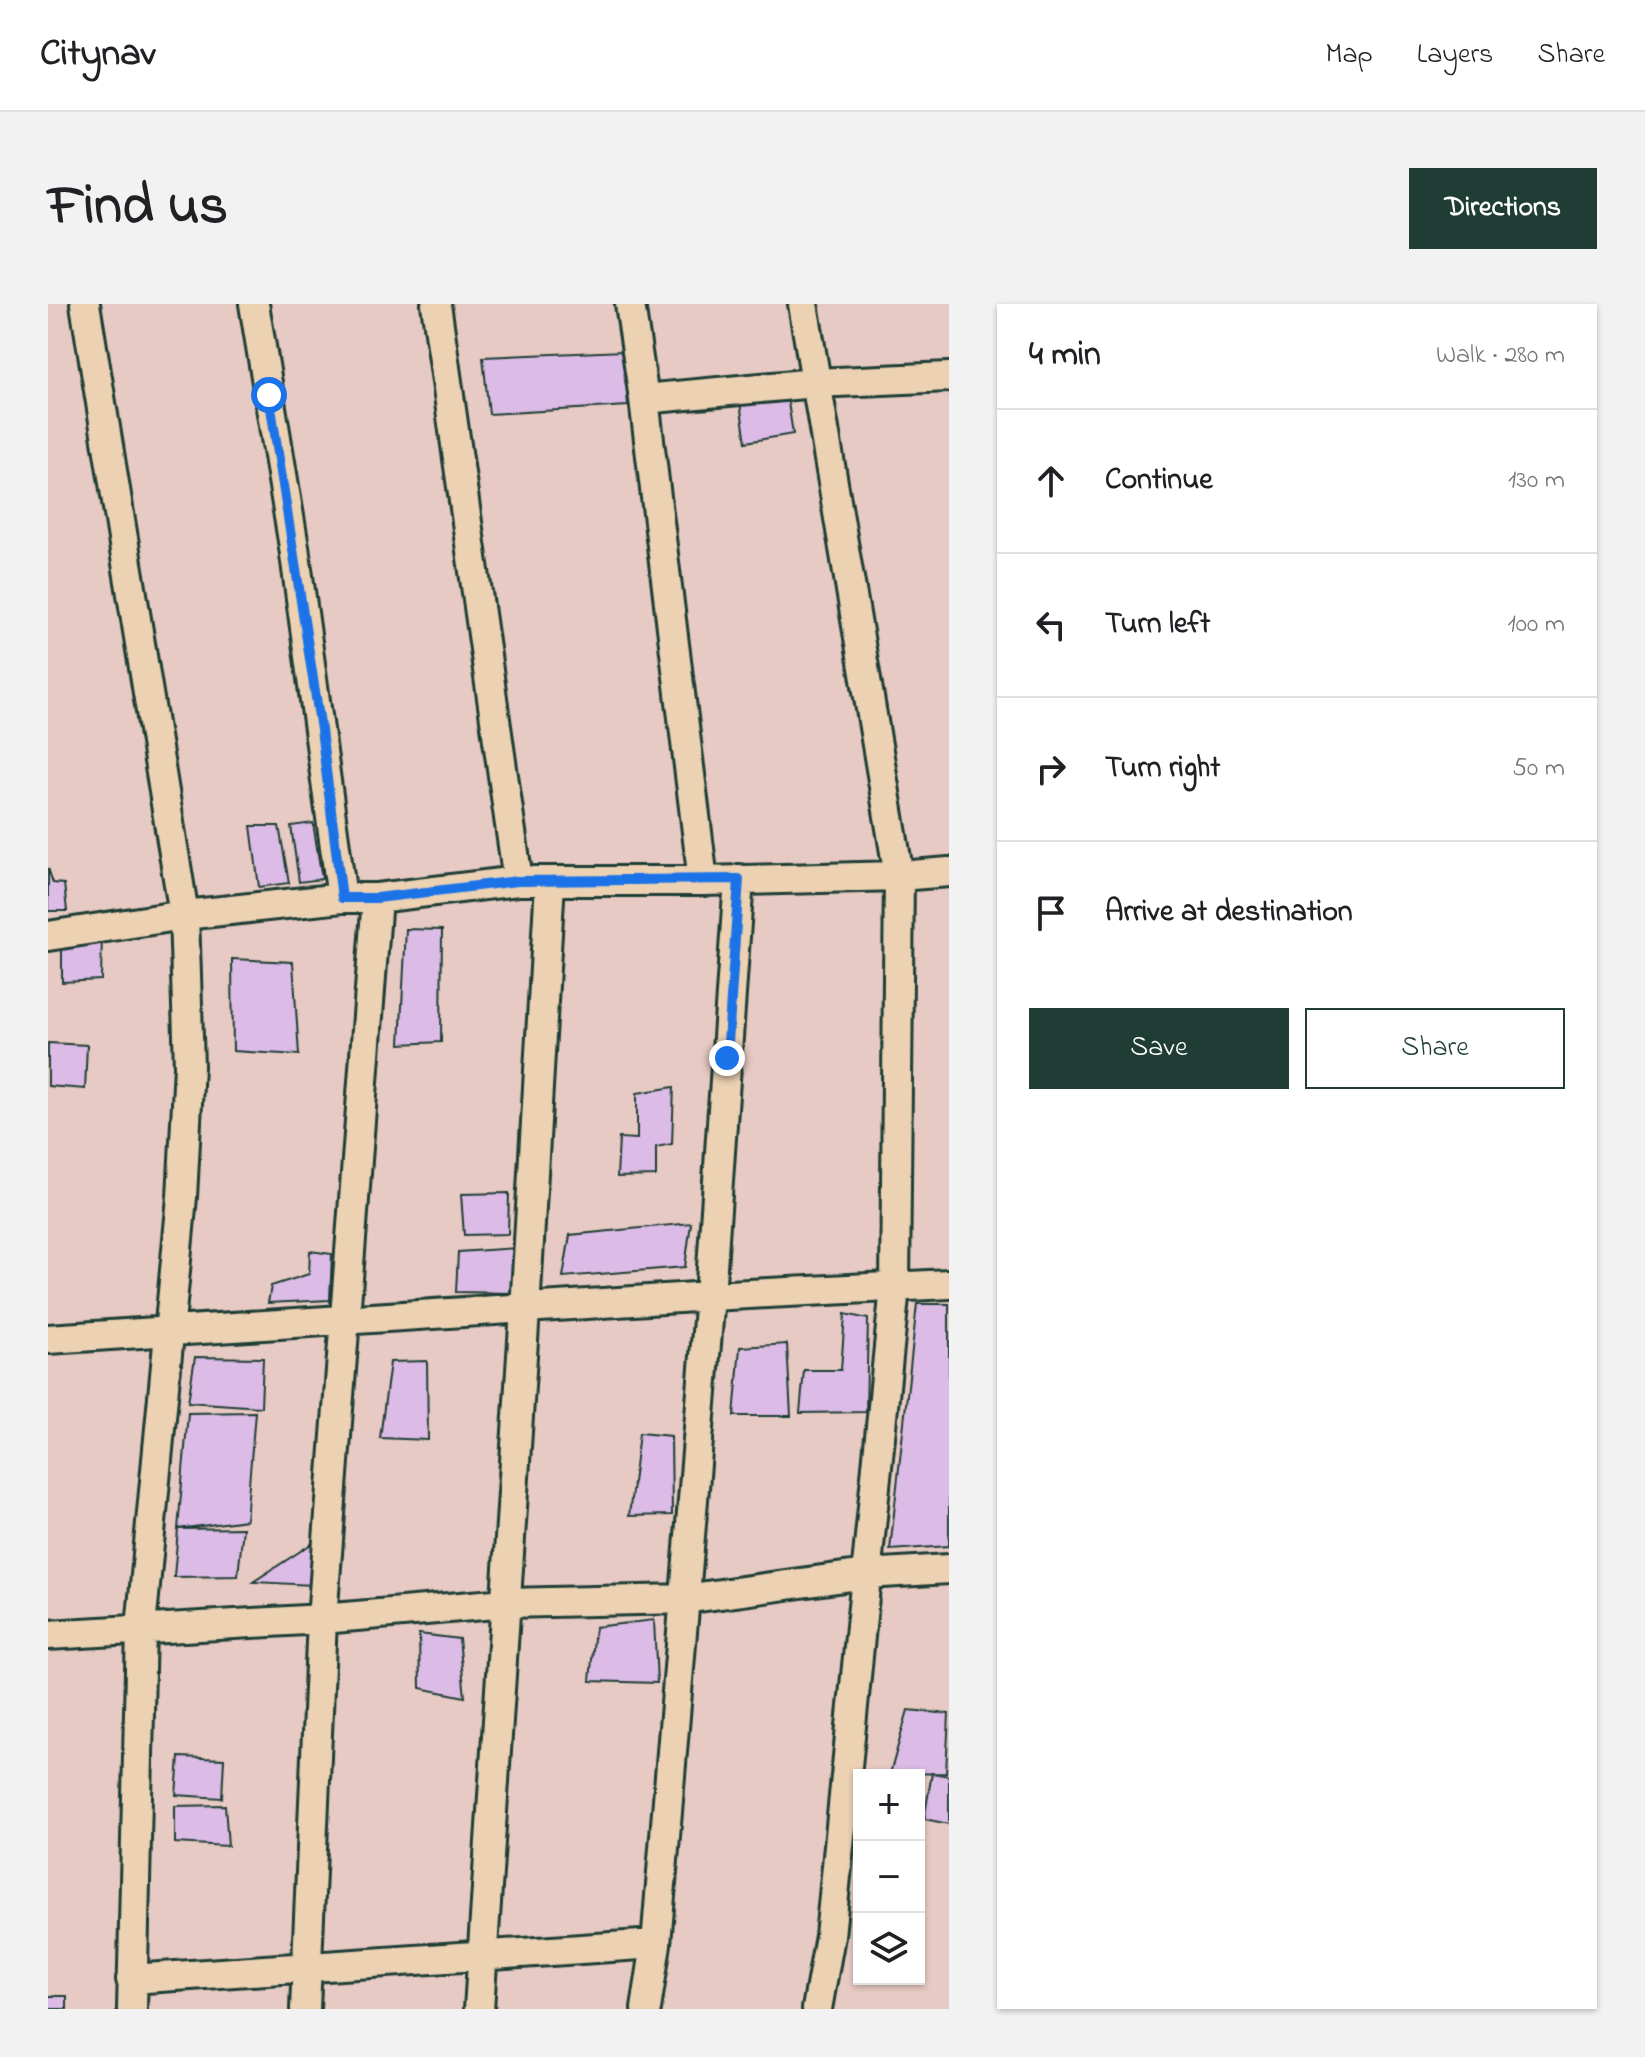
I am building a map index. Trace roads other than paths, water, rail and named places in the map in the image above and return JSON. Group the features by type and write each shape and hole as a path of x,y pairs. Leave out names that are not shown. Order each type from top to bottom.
{"street":[{"path":"85,304 184,915 189,1066 182,1197 141,1628 132,2009"},
{"path":"254,304 297,562 342,898"},
{"path":"436,304 518,881"},
{"path":"630,304 703,881"},
{"path":"803,304 899,876 895,1287 830,1936 817,2009"},
{"path":"644,399 815,383 949,377"},
{"path":"48,936 184,915 342,898 377,898 518,881 703,881 949,872"},
{"path":"646,2009 656,1944 710,1296 739,879"},
{"path":"479,2009 550,882"},
{"path":"305,2009 322,1619 377,898"},
{"path":"48,1339 710,1296 949,1284"},
{"path":"48,1635 322,1619 506,1603 684,1599 866,1574 949,1569"},
{"path":"131,1979 656,1944"}]}
